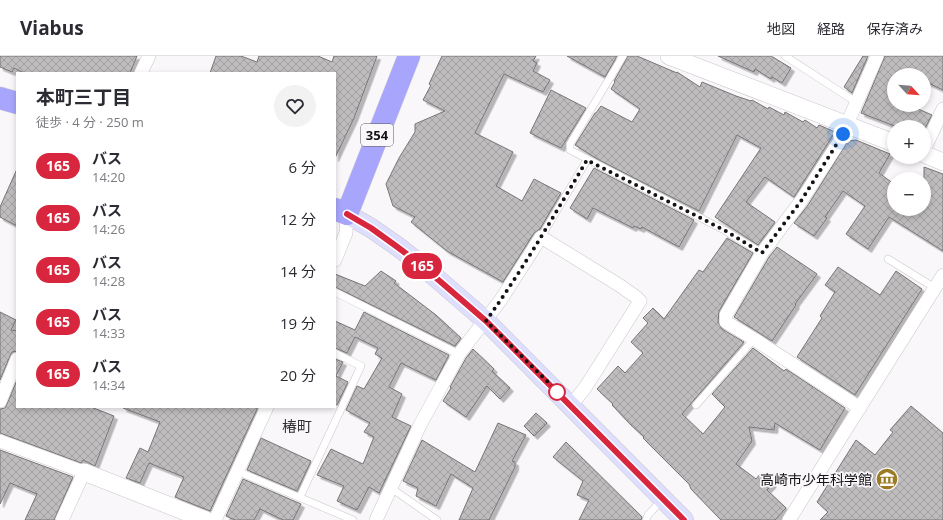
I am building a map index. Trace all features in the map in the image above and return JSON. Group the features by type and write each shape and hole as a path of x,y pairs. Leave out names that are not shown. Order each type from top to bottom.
{"highway":[{"name":"354","path":"341,212 409,56"},
{"path":"0,98 16,103"}],"main road":[{"path":"341,212 371,228 402,250 486,321 684,520"}],"street":[{"path":"141,72 149,56"},
{"path":"669,56 887,140"},
{"path":"860,408 726,322 726,315 762,253 801,201 839,142 877,56"},
{"path":"931,135 943,109"},
{"path":"931,157 943,162"},
{"path":"336,258 346,234 341,212"},
{"path":"376,520 420,424 459,354 486,321 541,237 619,285 640,301 584,388 571,405"},
{"path":"789,520 943,275"},
{"path":"0,401 16,361"},
{"path":"215,520 267,408"},
{"path":"0,441 206,520"},
{"path":"62,520 84,472"}],"lane":[{"path":"623,56 570,144 570,150 724,230 762,253"},
{"path":"784,56 856,102"},
{"path":"541,237 587,160"},
{"path":"888,259 935,288"},
{"path":"336,292 459,354"},
{"path":"696,405 754,339"},
{"path":"300,497 361,366 336,354"},
{"path":"237,471 353,520"},
{"path":"391,488 437,520"},
{"path":"646,520 648,515 664,499"}],"building":[{"path":"0,56 137,56 130,72 22,72 14,68 12,72 0,67"},
{"path":"216,56 241,56 257,62 259,56 318,56 332,62 334,56 377,56 354,118 336,156 336,72 210,72"},
{"path":"442,56 536,56 533,61 537,63 533,71 550,80 543,92 504,74 475,133 513,152 496,186 522,201 534,179 561,193 540,229 534,233 503,282 447,251 411,222 415,217 393,206 386,184 399,158 415,132 415,124 445,111 423,100 431,85 429,84"},
{"path":"567,56 617,56 605,77"},
{"path":"628,56 637,56 677,72 700,87 702,82 736,96 751,101 752,100 768,109 769,107 784,115 785,112 803,122 805,120 817,128 819,125 835,132 794,197 765,177 746,202 775,222 758,245 715,217 761,148 737,135 699,211 599,160 575,145 601,106 632,122 640,109 611,89"},
{"path":"718,56 771,56 791,68 782,83 772,77 771,79 755,69 754,72"},
{"path":"863,56 868,56 852,93 844,87"},
{"path":"885,56 943,56 943,90 931,84 931,68 887,68 887,112 925,112 932,115 929,120 887,120 887,123 861,113"},
{"path":"551,90 586,108 561,148 530,133"},
{"path":"856,140 887,153 887,159 879,173 887,179 887,216 931,216 931,172 924,172 924,167 943,174 943,251 889,217 868,249 846,234 865,206 843,191 814,236 794,223 808,205 848,141"},
{"path":"594,168 694,220 679,247 642,227 641,229 634,226 633,228 593,208 587,219 570,208"},
{"path":"16,171 16,225 0,217 0,207"},
{"path":"727,238 753,253 719,311 718,322 722,329 744,342 682,414 703,434 725,407 712,394 753,348 784,371 786,369 845,408 820,450 775,423 774,430 749,427 752,441 736,464 756,479 761,473 773,484 767,490 786,508 775,520 721,520 691,489 689,484 597,389 618,366 625,373 643,353 631,342 648,323 643,318 653,308 664,319 699,270 703,272"},
{"path":"777,247 817,274 795,304 796,305 772,341 734,317 769,257"},
{"path":"838,267 880,295 896,271 922,289 855,395 797,357 822,318 820,316 835,292 825,285"},
{"path":"381,271 396,281 394,283 436,315 461,338 455,346 336,287 336,274 365,286"},
{"path":"0,312 16,320 11,330 16,331 16,351 12,352 0,380"},
{"path":"364,312 449,355 436,380 401,363 389,387 402,394 392,417 411,426 379,493 369,487 357,510 337,501 344,486 317,475 331,449 363,464 374,437 364,432 370,423 346,410 357,386 364,389 382,358 375,354 378,348 355,337 347,353 336,348 336,321 355,330"},
{"path":"473,349 494,369 492,371 510,388 500,399 487,386 466,417 443,401 466,358"},
{"path":"336,359 343,362 336,376"},
{"path":"336,376 348,382 336,404"},
{"path":"16,382 16,408 94,408 114,416 95,466 83,460 81,463 0,433 0,409 5,408"},
{"name":"高崎市少年科学館","path":"911,406 943,433 943,520 820,520 828,512 817,502 856,440 875,455 893,432 890,430"},
{"path":"123,408 258,408 210,511 175,497 184,477 149,463 140,483 126,478 140,448 148,452 160,422"},
{"path":"536,413 547,423 534,436 524,426"},
{"path":"498,423 526,435 512,461 515,462 515,467 489,520 459,520 473,488 451,474 436,506 416,496 418,488 403,481 422,440 475,472"},
{"path":"261,438 311,461 297,491 247,470"},
{"path":"566,442 642,517 641,520 579,520 589,500 577,495 583,481 553,457"},
{"path":"0,450 73,477 54,520 25,520 37,494 10,483 0,504"},
{"path":"243,479 301,504 293,520 283,520 260,509 254,520 235,520 226,516"}],"bus line":[{"name":"165","path":"347,214 371,228 420,264 486,321 684,520"}],"place":[{"name":"高崎市少年科学館","path":"887,479"}],"district":[{"name":"椿町","path":"297,426"}],"route":[{"path":"557,392 560,394 486,321 541,237 587,160 724,230 762,253 801,201 843,134"}]}
